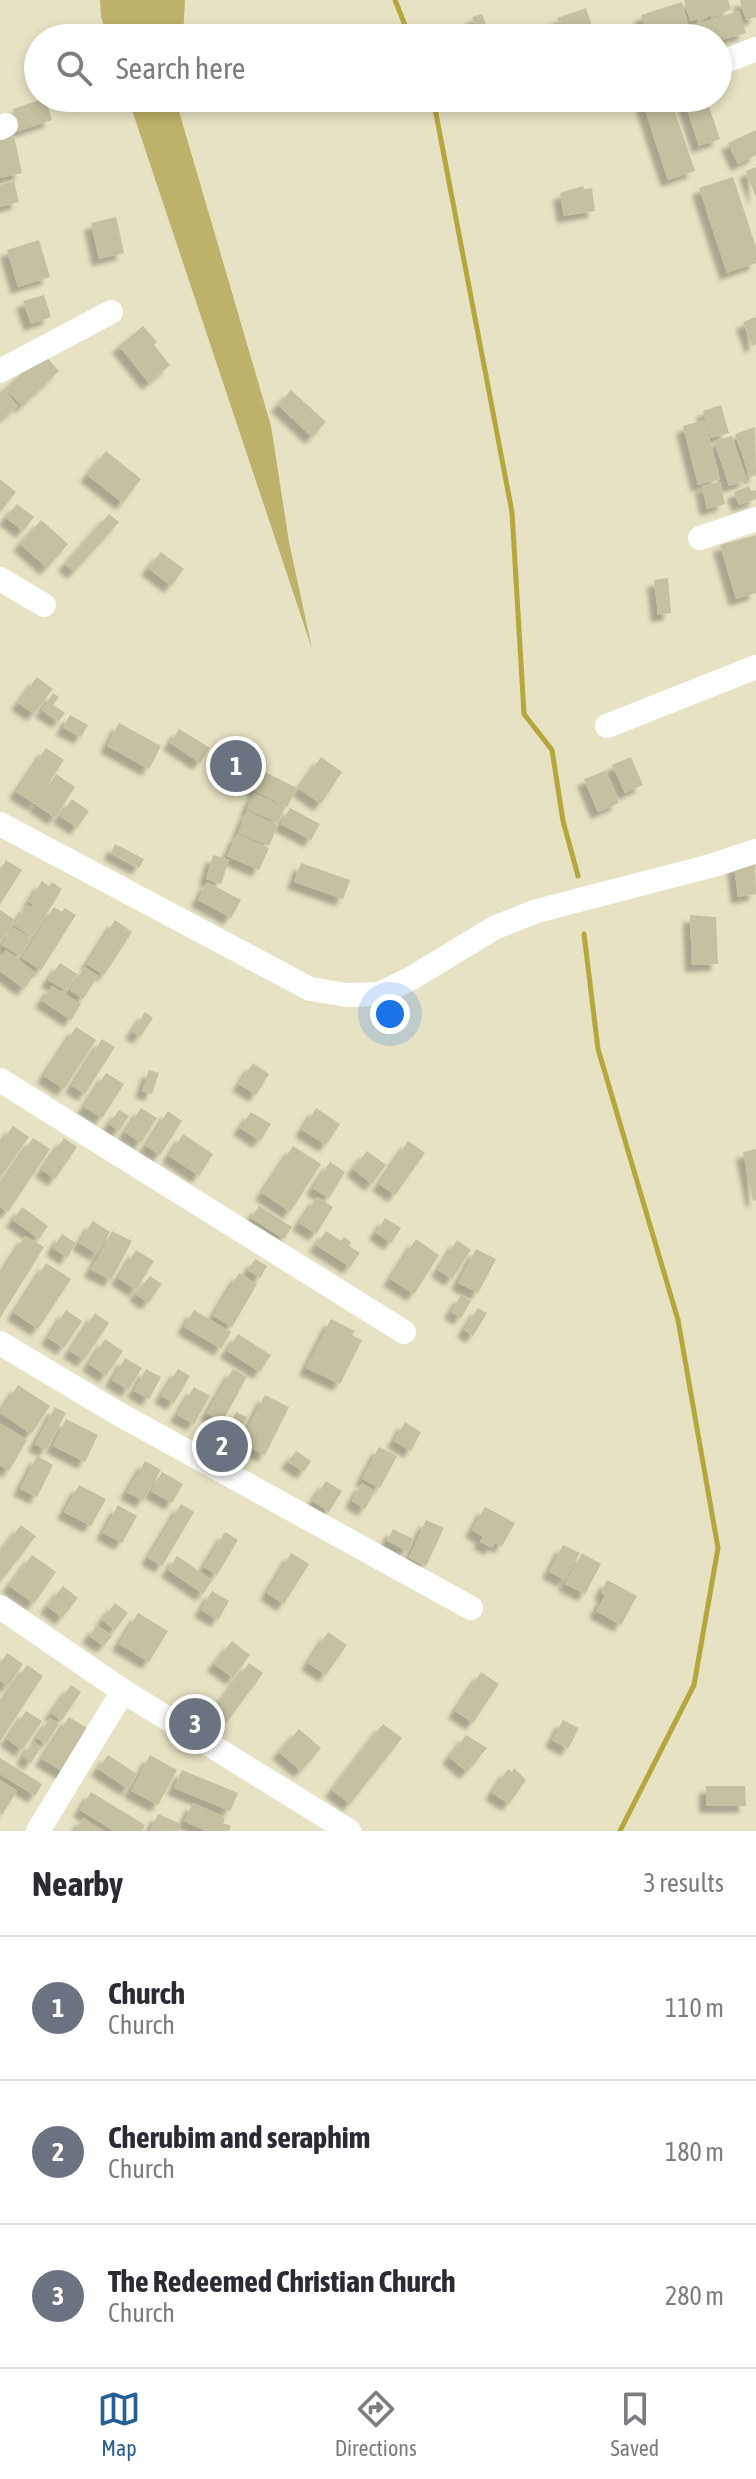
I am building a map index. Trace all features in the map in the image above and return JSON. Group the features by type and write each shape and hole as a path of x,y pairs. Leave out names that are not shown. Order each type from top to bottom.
{"street":[{"path":"732,58 756,49"},
{"path":"0,371 111,312"},
{"path":"700,538 756,519"},
{"path":"0,579 44,605"},
{"path":"607,726 756,667"},
{"path":"0,824 310,989 347,995 379,994 496,927 537,911 714,865 756,851"},
{"path":"0,1080 404,1332"},
{"path":"0,1343 117,1413 471,1608"},
{"path":"0,1607 123,1691 349,1831"},
{"path":"38,1831 123,1691"}],"shaded area":[{"path":"100,0 185,0 184,24 103,24"},
{"path":"133,112 179,112 271,426 289,542 312,649"}],"building":[{"path":"684,0 728,0 731,9 712,18 711,15 698,22 697,19 690,21"},
{"path":"740,0 756,0 756,17 746,20"},
{"path":"682,2 688,24 644,24 641,15"},
{"path":"586,8 591,24 559,24 557,18"},
{"path":"739,11 746,33 732,37 732,24 697,24"},
{"path":"482,14 486,24 474,24 472,17"},
{"path":"24,105 24,112 49,112 52,120 16,132 12,120 16,118 13,109"},
{"path":"646,112 675,112 695,171 668,180"},
{"path":"688,112 711,112 720,139 699,146"},
{"path":"756,130 756,155 738,164 728,143"},
{"path":"14,136 22,173 0,178 0,139"},
{"path":"756,167 756,198 746,171"},
{"path":"733,177 756,247 756,263 727,273 699,188"},
{"path":"14,181 19,202 0,207 0,185"},
{"path":"583,186 584,189 592,188 595,211 564,216 560,193"},
{"path":"116,217 124,253 99,259 91,223"},
{"path":"39,240 50,277 18,287 7,250"},
{"path":"44,295 51,317 31,324 23,301"},
{"path":"756,317 756,344 752,346 743,322"},
{"path":"143,326 157,342 154,345 170,365 149,383 119,346"},
{"path":"43,353 59,371 22,406 5,389"},
{"path":"4,389 18,406 0,420 0,392"},
{"path":"291,390 326,422 312,437 278,405"},
{"path":"721,405 729,433 711,438 703,411"},
{"path":"705,420 720,479 698,485 683,426"},
{"path":"755,427 756,475 750,477 735,434"},
{"path":"732,436 747,480 729,486 714,441"},
{"path":"106,451 141,479 123,503 87,475"},
{"path":"0,479 16,492 0,512"},
{"path":"720,482 725,504 707,509 702,486"},
{"path":"749,486 751,491 756,490 756,499 739,505 734,492"},
{"path":"17,504 34,517 23,531 6,518"},
{"path":"109,514 119,522 74,572 65,564"},
{"path":"41,520 68,544 47,568 20,544"},
{"path":"756,535 756,593 736,599 720,545"},
{"path":"161,552 184,569 171,586 148,568"},
{"path":"668,578 671,613 658,615 654,580"},
{"path":"37,677 53,689 34,714 18,703"},
{"path":"53,693 59,697 53,705 65,713 59,721 42,710"},
{"path":"70,715 88,725 81,737 63,728"},
{"path":"119,723 161,746 149,769 107,746"},
{"path":"179,729 210,748 200,763 170,743"},
{"path":"46,748 64,760 35,804 16,792"},
{"path":"321,757 342,772 321,804 299,789"},
{"path":"631,757 643,785 625,793 612,765"},
{"path":"263,771 297,788 287,807 253,790"},
{"path":"605,771 619,803 598,812 584,779"},
{"path":"56,774 75,787 55,818 36,805"},
{"path":"254,793 285,807 278,823 247,809"},
{"path":"72,799 89,811 77,828 60,816"},
{"path":"290,808 320,824 311,840 281,824"},
{"path":"247,811 278,825 269,846 238,833"},
{"path":"237,834 269,848 259,870 227,856"},
{"path":"115,844 144,859 139,868 111,853"},
{"path":"213,855 229,860 221,884 206,879"},
{"path":"6,860 22,870 0,904 0,870"},
{"path":"755,862 756,894 738,897 734,865"},
{"path":"301,863 350,880 343,899 294,882"},
{"path":"42,881 49,886 52,882 62,889 32,937 14,925 27,905 33,905 29,902"},
{"path":"207,882 241,900 231,918 198,900"},
{"path":"54,907 62,912 65,908 76,915 41,970 22,958"},
{"path":"0,910 15,920 0,942"},
{"path":"690,915 716,917 718,964 692,965"},
{"path":"115,920 132,932 104,975 87,964"},
{"path":"13,927 31,938 20,956 2,945"},
{"path":"6,950 36,973 24,989 0,971 0,958"},
{"path":"60,963 77,974 66,991 48,980"},
{"path":"85,967 98,976 83,999 70,990"},
{"path":"52,986 81,1004 71,1020 42,1001"},
{"path":"145,1012 153,1018 140,1037 132,1032"},
{"path":"76,1027 96,1040 64,1089 44,1076"},
{"path":"102,1039 115,1047 85,1094 72,1086"},
{"path":"253,1063 269,1074 256,1095 239,1084"},
{"path":"149,1070 159,1073 152,1094 142,1091"},
{"path":"106,1073 124,1084 102,1118 84,1107"},
{"path":"141,1108 157,1118 141,1143 125,1132"},
{"path":"316,1108 340,1124 326,1145 302,1130"},
{"path":"119,1110 129,1116 119,1131 109,1124"},
{"path":"168,1111 182,1121 160,1155 146,1146"},
{"path":"251,1112 271,1124 260,1141 240,1128"},
{"path":"13,1126 29,1137 0,1178 0,1145"},
{"path":"183,1134 213,1154 199,1176 169,1156"},
{"path":"33,1138 50,1149 8,1212 0,1207 0,1186"},
{"path":"64,1138 77,1147 55,1179 42,1170"},
{"path":"408,1141 425,1153 395,1195 379,1184"},
{"path":"293,1146 321,1164 290,1212 262,1193"},
{"path":"756,1149 756,1200 753,1201 743,1152"},
{"path":"367,1151 386,1165 372,1184 353,1169"},
{"path":"330,1162 345,1172 329,1198 313,1188"},
{"path":"317,1197 333,1207 316,1234 299,1223"},
{"path":"259,1206 292,1227 284,1239 251,1218"},
{"path":"22,1207 48,1226 39,1239 13,1220"},
{"path":"385,1218 401,1228 391,1243 376,1233"},
{"path":"93,1221 110,1232 97,1254 79,1243"},
{"path":"112,1231 132,1241 111,1280 91,1270"},
{"path":"326,1231 341,1241 344,1237 351,1242 349,1246 360,1253 350,1267 316,1245"},
{"path":"62,1234 76,1243 67,1258 53,1248"},
{"path":"25,1236 44,1247 0,1318 0,1276"},
{"path":"416,1239 439,1255 414,1294 390,1279"},
{"path":"457,1240 471,1250 452,1279 438,1270"},
{"path":"476,1249 496,1259 478,1293 458,1283"},
{"path":"136,1250 154,1261 136,1290 118,1278"},
{"path":"255,1259 267,1266 260,1278 248,1270"},
{"path":"46,1263 71,1279 38,1329 14,1313"},
{"path":"239,1273 257,1284 232,1327 213,1316"},
{"path":"150,1276 162,1284 148,1303 136,1294"},
{"path":"461,1295 471,1301 461,1318 451,1312"},
{"path":"478,1308 487,1313 473,1336 464,1330"},
{"path":"66,1310 82,1321 64,1348 48,1338"},
{"path":"194,1310 231,1332 221,1349 184,1327"},
{"path":"95,1313 109,1323 84,1360 70,1351"},
{"path":"331,1319 355,1331 352,1335 362,1340 340,1384 306,1368"},
{"path":"238,1334 271,1355 260,1372 227,1351"},
{"path":"105,1339 123,1351 106,1376 89,1364"},
{"path":"125,1358 142,1368 128,1390 112,1380"},
{"path":"146,1369 161,1377 149,1399 134,1391"},
{"path":"178,1369 190,1376 174,1403 161,1396"},
{"path":"233,1369 247,1377 222,1422 207,1413"},
{"path":"18,1385 50,1406 31,1434 0,1413"},
{"path":"194,1387 210,1396 194,1424 177,1415"},
{"path":"265,1395 289,1407 265,1455 240,1443"},
{"path":"55,1407 66,1413 46,1450 35,1444"},
{"path":"236,1412 247,1417 236,1438 226,1433"},
{"path":"66,1419 98,1435 85,1462 53,1446"},
{"path":"405,1422 421,1432 411,1451 394,1441"},
{"path":"0,1424 27,1440 9,1471 0,1465"},
{"path":"379,1447 397,1456 380,1488 362,1479"},
{"path":"296,1451 311,1461 304,1472 288,1462"},
{"path":"37,1456 53,1465 37,1497 20,1489"},
{"path":"145,1461 161,1470 143,1501 127,1492"},
{"path":"162,1472 183,1484 172,1503 151,1491"},
{"path":"326,1481 342,1491 329,1512 313,1501"},
{"path":"362,1483 375,1491 365,1509 352,1501"},
{"path":"79,1485 106,1499 91,1526 64,1512"},
{"path":"181,1504 194,1512 162,1566 148,1558"},
{"path":"118,1505 137,1516 122,1543 103,1533"},
{"path":"485,1507 515,1523 502,1546 495,1543 492,1548 480,1542 483,1537 472,1530"},
{"path":"426,1520 444,1528 426,1566 409,1558"},
{"path":"21,1525 36,1536 0,1582 0,1552"},
{"path":"393,1529 413,1539 408,1551 387,1541"},
{"path":"225,1532 238,1540 217,1575 204,1567"},
{"path":"563,1545 580,1553 565,1580 549,1572"},
{"path":"291,1553 309,1564 284,1604 267,1593"},
{"path":"582,1553 601,1564 585,1594 565,1584"},
{"path":"32,1555 56,1572 34,1603 9,1586"},
{"path":"177,1556 212,1580 203,1594 168,1570"},
{"path":"607,1580 637,1596 621,1625 596,1611 605,1595 601,1592"},
{"path":"63,1586 78,1598 62,1618 47,1606"},
{"path":"212,1591 229,1601 218,1620 201,1610"},
{"path":"115,1603 128,1613 115,1630 102,1620"},
{"path":"138,1613 168,1631 149,1662 119,1644"},
{"path":"97,1625 112,1636 104,1646 89,1636"},
{"path":"328,1632 347,1645 326,1675 308,1663"},
{"path":"232,1641 250,1655 233,1678 214,1664"},
{"path":"7,1653 23,1664 8,1686 0,1681 0,1664"},
{"path":"249,1663 263,1673 227,1722 213,1711"},
{"path":"27,1665 43,1676 0,1741 0,1705"},
{"path":"481,1672 499,1684 473,1723 455,1711"},
{"path":"71,1685 81,1692 62,1720 51,1713"},
{"path":"26,1711 42,1721 22,1750 7,1739"},
{"path":"69,1717 92,1731 65,1773 42,1759"},
{"path":"50,1718 59,1724 46,1744 37,1738"},
{"path":"563,1720 579,1728 568,1749 552,1740"},
{"path":"383,1724 402,1738 350,1804 332,1790"},
{"path":"299,1729 321,1748 301,1771 279,1752"},
{"path":"466,1735 487,1748 467,1772 449,1757"},
{"path":"33,1741 41,1747 31,1763 23,1757"},
{"path":"108,1755 137,1774 128,1789 98,1769"},
{"path":"150,1755 177,1770 158,1805 131,1791"},
{"path":"0,1758 42,1784 35,1796 0,1774"},
{"path":"514,1768 526,1780 509,1804 492,1793 508,1769 512,1772"},
{"path":"182,1770 238,1793 230,1811 174,1788"},
{"path":"0,1780 17,1791 2,1815 0,1814"},
{"path":"706,1786 745,1786 746,1806 706,1806"},
{"path":"91,1792 145,1825 142,1831 114,1831 80,1810"},
{"path":"193,1803 225,1818 223,1823 231,1826 229,1831 206,1831 184,1821"},
{"path":"158,1814 181,1824 178,1831 150,1830"},
{"path":"83,1818 104,1831 75,1831"}],"waterway":[{"path":"395,0 404,24"},
{"path":"436,112 512,512 524,714 552,750 563,821 578,876"},
{"path":"584,934 598,1049 678,1320 718,1548 694,1685 620,1831"}],"place":[{"name":"Church","path":"236,766"},
{"name":"Cherubim and seraphim","path":"222,1446"},
{"name":"The Redeemed Christian Church","path":"195,1724"}]}
